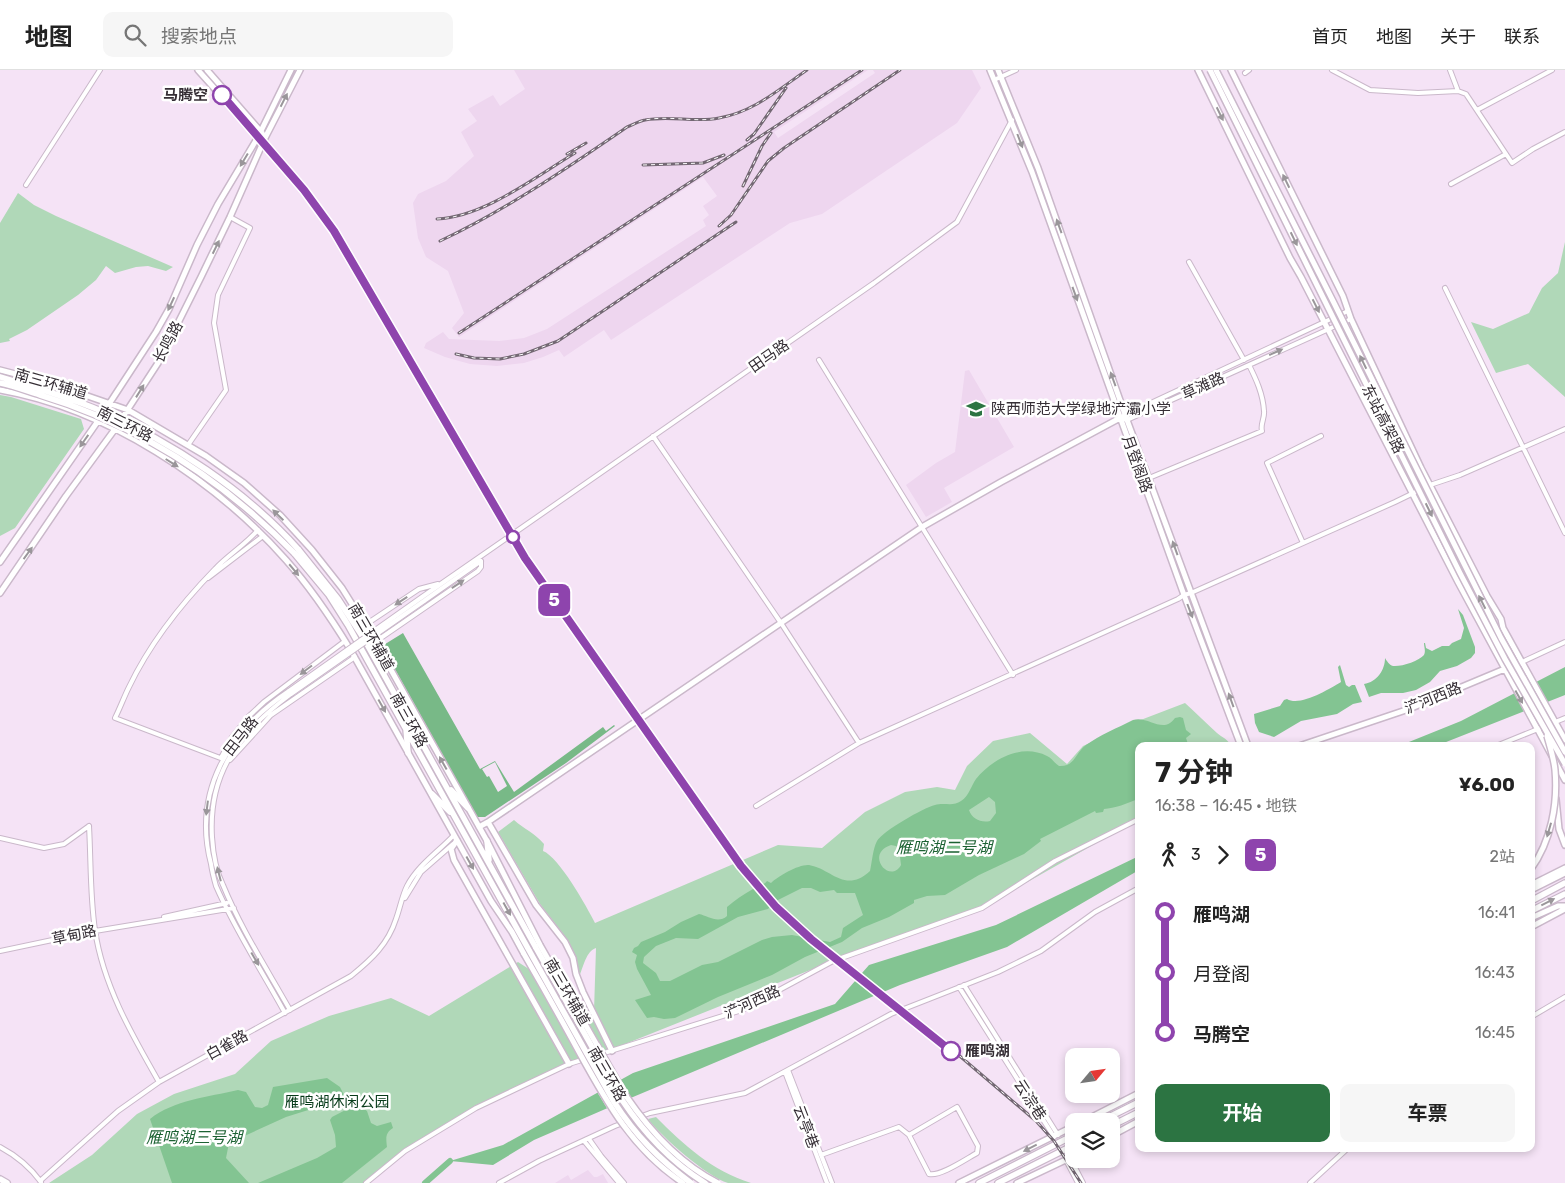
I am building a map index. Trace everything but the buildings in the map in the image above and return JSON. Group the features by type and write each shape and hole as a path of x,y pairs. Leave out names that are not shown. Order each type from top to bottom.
{"highway":[{"name":"南三环路","path":"0,377 40,388 99,410 146,433 201,465 271,520 338,598 364,639 622,1100 634,1118 658,1145 678,1164 705,1183"},
{"name":"南三环路","path":"0,383 77,407 118,424 153,442 194,467 221,487 296,551 334,603 359,644 455,816 527,953 627,1123 660,1159 692,1183"},
{"path":"406,727 408,753"},
{"path":"444,783 468,808"},
{"path":"432,794 455,816"},
{"path":"487,841 490,864"},
{"path":"1535,899 1565,883"},
{"path":"1535,909 1565,894"},
{"path":"1117,1113 1135,1104"},
{"path":"1120,1122 1135,1114"},
{"path":"979,1183 1065,1140"},
{"path":"998,1183 1065,1150"},
{"path":"0,1179 7,1183"}],"main road":[{"path":"198,70 258,137 265,138"},
{"path":"207,70 265,138"},
{"name":"长鸣路","path":"0,562 98,421 156,332 169,309 214,212 258,137 292,70"},
{"name":"长鸣路","path":"0,593 66,496 115,430 172,337 230,218 265,138 300,70"},
{"name":"月登阁路","path":"990,70 1012,120 1035,181 1184,595 1239,742"},
{"name":"月登阁路","path":"998,70 1038,168 1126,417 1247,742"},
{"path":"1198,70 1290,258 1505,671 1565,780"},
{"name":"东站高架路","path":"1210,70 1460,573 1505,659 1565,764"},
{"name":"东站高架路","path":"1216,70 1501,638 1565,752"},
{"path":"1231,70 1343,296 1350,319 1430,484 1487,596 1501,619 1503,628 1565,740"},
{"name":"南三环辅道","path":"0,370 50,383 110,402 128,410 188,445 244,483 280,516 312,550 336,580 375,642 487,841 538,947 626,1096 653,1132 678,1156 718,1183"},
{"name":"南三环辅道","path":"0,390 53,402 98,421 143,445 193,476 258,530 302,579 355,658 491,901 527,953 619,1121 655,1162 683,1183"},
{"path":"479,827 659,707 922,527 1120,418"},
{"name":"浐河西路","path":"1311,742 1409,709 1522,663"},
{"path":"1546,731 1555,768 1559,829 1565,845"},
{"path":"1557,738 1565,744"},
{"path":"1535,861 1546,840 1554,812 1556,793"},
{"path":"488,822 536,905 565,942 573,958 576,974 583,992 612,1051"},
{"path":"456,837 451,849 454,860 569,1064"},
{"path":"1535,883 1565,868"},
{"path":"1535,888 1565,873"},
{"path":"1535,916 1558,906 1565,907"},
{"path":"1535,924 1565,907"},
{"path":"1100,1113 1135,1095"},
{"path":"1120,1131 1135,1123"},
{"path":"959,1183 1065,1131"},
{"path":"1017,1183 1065,1160"}],"street":[{"path":"26,185 100,70"},
{"path":"994,80 1016,70"},
{"path":"1332,70 1370,90 1458,91 1466,94 1512,163 1565,132"},
{"path":"1450,70 1458,91"},
{"path":"1477,110 1552,70"},
{"name":"田马路","path":"423,599 440,584 874,283 957,222 1012,120"},
{"path":"1450,184 1506,154"},
{"path":"188,445 226,390 214,324 218,295 250,228 230,218"},
{"path":"1189,262 1244,360"},
{"path":"1445,288 1565,532"},
{"name":"草滩路","path":"1126,417 1348,311"},
{"name":"草滩路","path":"1126,417 1249,365 1350,319"},
{"path":"819,360 1013,675"},
{"path":"1149,478 1262,430 1265,412 1260,387 1249,365"},
{"path":"1120,418 1126,417"},
{"path":"756,806 859,743 1013,675 1184,595 1303,543 1430,484 1460,476 1565,430"},
{"path":"653,436 781,622 859,743"},
{"path":"1303,543 1267,462 1322,436"},
{"path":"258,530 222,562 178,610 152,646 129,686 115,718 222,758 232,737 248,717 264,702 345,641"},
{"path":"202,583 263,536"},
{"path":"375,642 478,571 484,554"},
{"name":"田马路","path":"285,1012 216,885 207,850 205,823 209,794 222,758 244,729 260,712 481,561"},
{"path":"365,625 420,589 440,584"},
{"name":"浐河西路","path":"1522,663 1565,642"},
{"path":"225,765 271,715 355,658"},
{"name":"田马路","path":"290,692 251,728 234,749 225,765 215,792 211,822 213,848 222,884 290,1010"},
{"path":"1506,742 1565,718"},
{"name":"浐河西路","path":"366,1183 405,1151 476,1108 569,1064 742,1010 833,961 982,908 1055,861 1135,821"},
{"path":"0,838 44,848 64,844 89,826 95,931 109,984 126,1023 159,1082"},
{"name":"白雀路","path":"41,1182 118,1112 159,1082 352,976 380,950 389,936 407,886 429,857 456,837"},
{"path":"499,1183 539,1160 615,1126 650,1113 745,1092 891,1014 1041,952 1095,912 1135,890"},
{"path":"149,921 231,902"},
{"path":"149,921 234,908"},
{"name":"草甸路","path":"0,951 149,921"},
{"name":"云淙巷","path":"964,985 1056,1136"},
{"name":"云淙巷","path":"959,987 1056,1136"},
{"path":"1535,1015 1565,997"},
{"path":"787,1071 832,1183"},
{"name":"云亭巷","path":"787,1071 827,1183"},
{"path":"821,1155 899,1127 909,1135 928,1174 932,1175 951,1168 977,1153 978,1146 957,1108 909,1135"},
{"path":"589,1139 624,1183"},
{"path":"584,1141 619,1183"},
{"path":"0,1147 11,1152 27,1165 41,1182"},
{"path":"1310,1183 1344,1152"},
{"path":"1073,1168 1078,1183"},
{"path":"1075,1168 1083,1183"}],"shaded area":[{"path":"514,70 868,70 774,132 778,138 875,73 873,70 972,70 981,88 957,123 822,214 790,223 611,340 604,330 564,357 559,350 524,363 497,366 470,364 445,357 424,348 426,343 443,332 449,339 499,341 524,338 547,329 706,226 703,220 709,215 703,206 717,196 703,177 459,337 452,328 464,313 448,271 426,257 418,238 413,203 418,194 446,181 474,156 461,132 477,121 468,109 493,95 500,106 525,89"},
{"name":"陕西师范大学绿地浐灞小学","path":"969,370 1014,447 944,488 952,502 926,517 906,485 955,452 965,371"},
{"path":"403,633 480,769 495,761 514,792 603,727 606,731 615,726 566,763 485,817 477,817 382,646","holes":["495,762 507,786 498,792 489,776 487,777 482,769"]},
{"path":"588,1170 594,1177 603,1174 608,1183 555,1183 568,1175 571,1180"}],"green space":[{"path":"18,193 34,205 56,216 173,267 166,271 148,266 136,267 115,273 106,266 96,280 78,295 27,330 9,339 10,341 0,343 0,223"},
{"path":"1565,242 1565,397 1528,364 1496,373 1471,322 1493,329 1529,313 1542,288 1558,273"},
{"path":"0,395 81,419 84,429 15,528 0,536"},
{"name":"雁鸣湖休闲公园","path":"1185,703 1228,742 1135,742 1135,821 985,906 833,961 535,1080 476,1108 405,1151 366,1183 49,1183 92,1155 137,1114 174,1094 235,1074 271,1041 329,1016 391,998 429,1016 518,962 594,1011 596,948 587,956 579,977 567,939 540,904 498,832 514,820 544,844 543,851 550,855 564,872 595,923 778,845 822,848 865,812 905,792 937,787 955,790 967,766 993,741 1030,733 1067,764 1083,746 1138,721"},
{"path":"656,1117 699,1156 724,1172 751,1183 728,1183 708,1173 673,1145 648,1119"}],"water":[{"path":"1458,609 1463,615 1475,647 1475,653 1471,658 1457,666 1440,671 1430,682 1416,690 1403,693 1381,693 1369,697 1364,684 1373,681 1379,675 1384,667 1385,658 1393,666 1405,665 1424,655 1424,643 1426,648 1432,651 1442,646 1449,646 1461,639 1464,628"},
{"path":"1340,665 1346,685 1349,687 1355,685 1362,702 1353,704 1337,714 1301,721 1274,737 1259,732 1254,714 1280,706 1287,699 1299,701 1322,693 1341,682 1338,667"},
{"path":"1565,667 1565,695 1446,742 1409,742 1461,721"},
{"name":"雁鸣湖二号湖","path":"1175,718 1183,718 1186,730 1191,734 1186,738 1187,742 1135,742 1135,800 1104,809 1103,812 1096,813 1095,811 1040,839 1041,841 1024,854 979,875 945,895 927,896 914,900 914,903 889,917 862,928 842,942 805,957 772,975 718,997 675,1018 647,1018 635,1000 651,995 637,969 635,962 637,955 632,952 641,942 699,914 713,919 724,918 727,916 727,907 740,897 767,881 771,883 783,874 800,866 809,865 817,867 846,880 861,878 870,871 874,847 881,837 904,820 922,810 938,804 958,803 966,796 976,779 990,765 1008,755 1018,752 1037,752 1049,757 1059,766 1064,766 1072,762 1082,748 1091,741 1133,720 1139,719 1160,725 1170,723","holes":["989,797 995,802 996,813 990,821 977,820 969,810","891,845 899,849 901,865 891,872 886,870 879,861 883,849","802,888 811,888 820,892 834,890 837,893 855,893 863,915 843,928 841,937 830,942 792,935 772,937 718,962 702,965 670,981 660,981 656,973 643,963 644,957 656,946 676,938 698,939 738,917 768,909 776,901"]},
{"path":"1135,858 1135,872 1007,947 900,985 633,1097 534,1140 493,1165 450,1161 503,1145 633,1073 835,1004 869,965 996,925"},
{"name":"雁鸣湖三号湖","path":"327,1078 340,1087 348,1103 341,1108 333,1110 327,1105 321,1106 286,1117 229,1143 226,1158 249,1183 172,1183 150,1119 180,1103 238,1090 246,1092 255,1107 262,1108 268,1105 273,1087"},
{"name":"雁鸣湖三号湖","path":"357,1104 367,1111 371,1123 377,1126 391,1122 393,1128 387,1136 387,1147 342,1183 258,1183 317,1158 336,1147 335,1135 330,1120 332,1117"}],"pier":[{"path":"619,1078 632,1100 608,1110 596,1090"}],"waterway":[{"path":"425,1183 450,1161"}],"railway":[{"path":"440,241 512,202 627,127 654,119 701,120 732,115 766,99 807,70"},
{"path":"459,333 862,70"},
{"path":"719,226 731,215 768,161 784,148 900,70"},
{"path":"747,140 754,134 786,88"},
{"path":"743,186 762,146 771,133"},
{"path":"567,154 586,143"},
{"path":"437,219 455,217 491,204 575,153"},
{"path":"643,165 703,163 724,155"},
{"path":"456,354 474,358 500,359 524,354 558,341 736,222"},
{"path":"729,846 766,894 798,925 921,1023 1036,1121 1054,1141 1081,1183"}],"metro line":[{"name":"5","path":"222,95 304,190 334,231 525,558 741,866 776,907 811,939 920,1024 951,1051"}],"place":[{"name":"马腾空","path":"222,95"},
{"name":"陕西师范大学绿地浐灞小学","path":"976,409"},
{"name":"雁鸣湖","path":"951,1051"}]}
